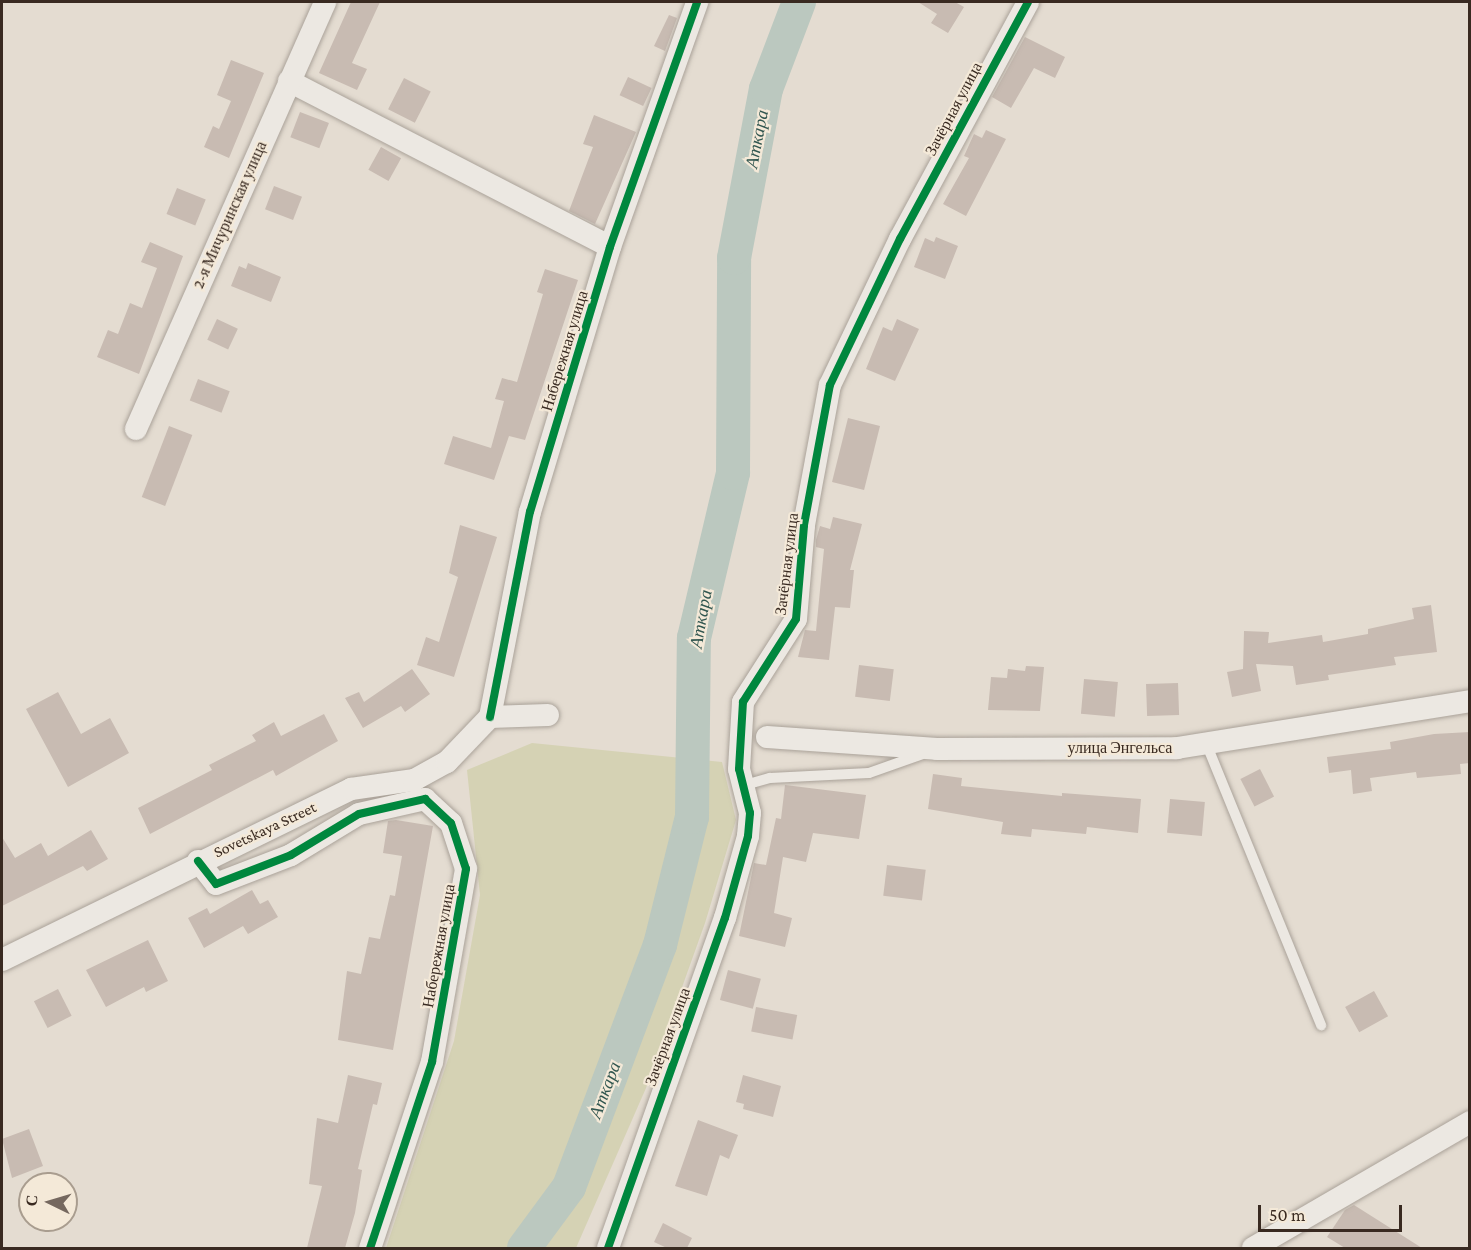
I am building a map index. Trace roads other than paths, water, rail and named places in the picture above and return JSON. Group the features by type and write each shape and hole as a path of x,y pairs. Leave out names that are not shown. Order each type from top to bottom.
{"street":[{"name":"2-я Мичуринская улица","path":"136,429 325,2"},
{"name":"Набережная улица","path":"490,717 530,512 610,247 697,2"},
{"name":"Зачёрная улица","path":"608,1248 725,918 748,836 750,813 745,785 739,769 743,702 796,619 804,525 830,385 900,239 1028,2"},
{"path":"289,81 610,247"},
{"name":"улица Энгельса","path":"767,737 937,749 1177,748 1470,700"},
{"path":"490,717 548,715"},
{"name":"Sovetskaya Street","path":"2,960 198,861 351,789 414,780 447,762 490,717"},
{"name":"Набережная улица","path":"198,861 216,884 291,855 359,814 425,799 451,823 466,869 432,1062 370,1248"},
{"path":"1253,1248 1470,1122"}],"lane":[{"path":"1206,743 1321,1025"},
{"path":"745,785 770,778 869,773 937,749"}],"waterway":[{"name":"Аткара","path":"524,1248 569,1187 660,945 692,817 694,638 733,473 734,258 766,89 799,2"}]}
